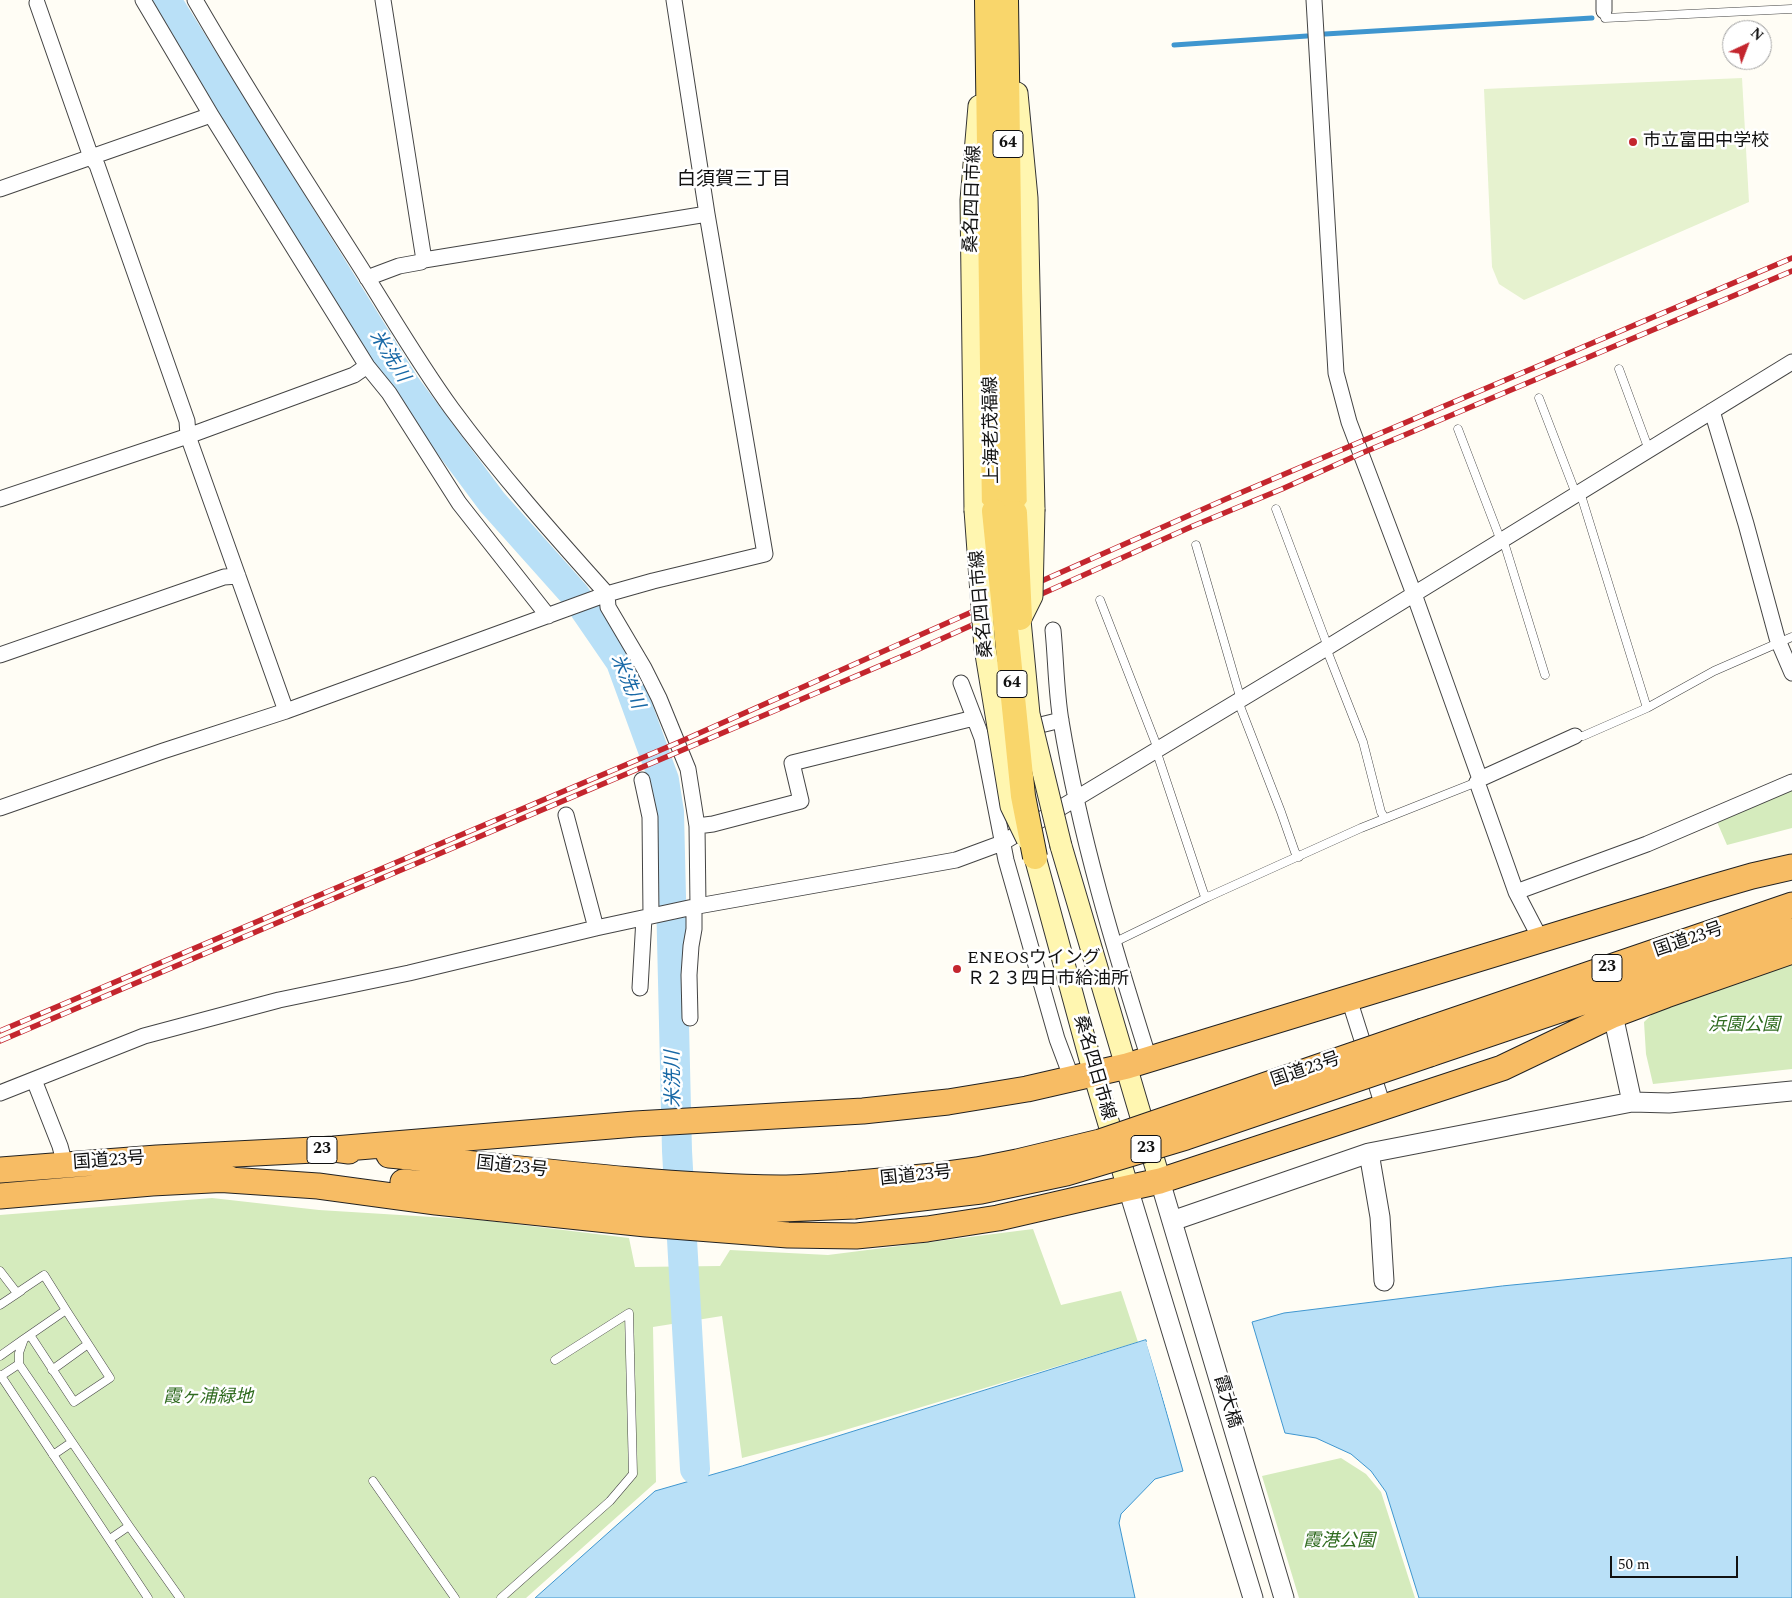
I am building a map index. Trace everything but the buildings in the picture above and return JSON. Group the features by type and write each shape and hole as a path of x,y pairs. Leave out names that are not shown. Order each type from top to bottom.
{"highway":[{"path":"334,1149 635,1124 882,1109 958,1100 1026,1089 1138,1063 1752,876 1792,867"},
{"name":"国道23号","path":"1426,1043 1792,906"},
{"name":"国道23号","path":"0,1196 152,1182 214,1179 318,1186 436,1202 644,1203 711,1207 782,1188 851,1195 933,1176 977,1170 1026,1160 1091,1144 1792,931"},
{"path":"711,1207 788,1236 856,1236 926,1229 998,1218 1160,1182 1383,1106 1502,1068 1613,1015 1666,994 1792,952"},
{"name":"国道23号","path":"0,1170 157,1158 334,1149 644,1203"}],"main road":[{"name":"桑名四日市線","path":"978,0 979,115 971,200 1004,511"},
{"name":"上海老茂福線","path":"987,0 1000,287 1004,511 1023,796 1035,857"},
{"name":"上海老茂福線","path":"1000,287 1006,0"},
{"path":"1004,511 1027,198 1014,59 1012,0"},
{"name":"上海老茂福線","path":"1004,511 1020,620"},
{"name":"桑名四日市線","path":"1020,620 1030,714 1061,846 1138,1063 1160,1182"},
{"name":"桑名四日市線","path":"1035,857 1083,1076 1128,1188"}],"street":[{"path":"143,0 211,115 368,366 389,393 459,503 554,613"},
{"path":"195,0 276,136 421,362 480,446 604,595 608,607 644,668 659,698 688,769 697,826 694,929 690,946 690,1018"},
{"path":"383,0 424,260"},
{"path":"0,808 286,710 604,595 764,554 707,214 674,0"},
{"path":"1314,0 1336,373 1349,422 1414,594 1516,892 1541,940"},
{"path":"37,3 91,157 97,165 187,422 188,436 286,710"},
{"path":"0,189 211,115"},
{"path":"367,278 399,266 424,260 707,214"},
{"path":"0,1093 154,1033 279,1000 647,917 956,860 1002,843 1327,647 1792,362"},
{"path":"0,499 188,436 354,375 368,366"},
{"path":"1712,411 1786,639 1792,673"},
{"path":"0,656 224,577 238,576"},
{"path":"1053,630 1061,720 1076,798 1112,943 1138,1063"},
{"path":"961,683 982,738 1006,860 1057,1039 1083,1076"},
{"path":"697,826 713,824 801,801 792,763 974,718"},
{"path":"982,738 1061,720"},
{"path":"1478,780 1575,736"},
{"path":"640,988 647,917 650,817 642,780"},
{"path":"1516,892 1647,844 1792,782"},
{"path":"566,816 596,928"},
{"path":"1349,999 1383,1106"},
{"path":"1613,1015 1632,1102"},
{"path":"34,1080 60,1146 65,1165"},
{"path":"1172,1221 1369,1153 1632,1102 1668,1104 1792,1091"},
{"path":"1369,1153 1380,1217 1384,1281"},
{"name":"霞大橋","path":"1160,1182 1284,1598"},
{"path":"1128,1188 1253,1598"}],"lane":[{"path":"1604,5 1605,18 1791,9"},
{"path":"1619,369 1649,450"},
{"path":"1538,398 1578,493 1647,708"},
{"path":"1458,429 1502,540 1545,674"},
{"path":"1276,510 1363,742 1381,812 1385,818"},
{"path":"1196,545 1239,700 1282,812 1295,852 1299,857"},
{"path":"1100,600 1157,750 1204,894 1208,897"},
{"path":"1575,736 1583,736 1647,708 1714,671 1786,639"},
{"path":"1112,943 1208,897 1385,818 1478,780"},
{"path":"0,1271 17,1293 21,1291"},
{"path":"0,1305 44,1275 110,1378 74,1402 27,1337"},
{"path":"0,1356 66,1310"},
{"path":"501,1598 610,1501 633,1474 629,1313 555,1360"},
{"path":"27,1337 19,1353 19,1364 180,1598"},
{"path":"52,1370 88,1344"},
{"path":"19,1364 1,1376 148,1598"},
{"path":"53,1455 72,1442"},
{"path":"373,1481 455,1598"},
{"path":"110,1539 129,1526"}],"green space":[{"path":"1742,78 1749,202 1524,300 1499,284 1492,267 1484,89"},
{"path":"1792,789 1792,828 1727,845 1717,822"},
{"name":"浜園公園","path":"1792,959 1792,1069 1653,1084 1646,1054 1644,1022 1668,999"},
{"name":"霞ヶ浦緑地","path":"212,1198 319,1210 481,1220 629,1238 635,1267 720,1266 730,1250 828,1255 1033,1229 1061,1305 1121,1291 1138,1342 825,1436 742,1458 722,1316 653,1327 656,1482 526,1598 0,1598 0,1215"},
{"name":"霞港公園","path":"1341,1458 1366,1474 1381,1492 1415,1598 1299,1598 1262,1476"}],"water":[{"path":"1792,1258 1792,1598 1419,1598 1386,1492 1371,1471 1351,1454 1316,1438 1285,1433 1252,1322 1284,1313 1502,1286"},
{"path":"1146,1340 1183,1471 1155,1479 1121,1514 1119,1523 1135,1598 535,1598 655,1491 742,1466"}],"pier":[{"path":"1148,1341 1185,1471 1146,1342"}],"waterway":[{"name":"米洗川","path":"166,0 405,385 492,502 575,595 621,662 664,780 669,812 677,1151 695,1469"},
{"path":"1325,34 1592,18"},
{"path":"1174,45 1307,36"}],"railway":[{"path":"0,1031 677,743 1226,499 1792,258"},
{"path":"0,1041 910,653 1193,526 1792,271"}],"place":[{"name":"市立富田中学校","path":"1633,142"},
{"name":"ENEOSウイング Ｒ２３四日市給油所","path":"957,969"}],"district":[{"name":"白須賀三丁目","path":"734,181"}]}
